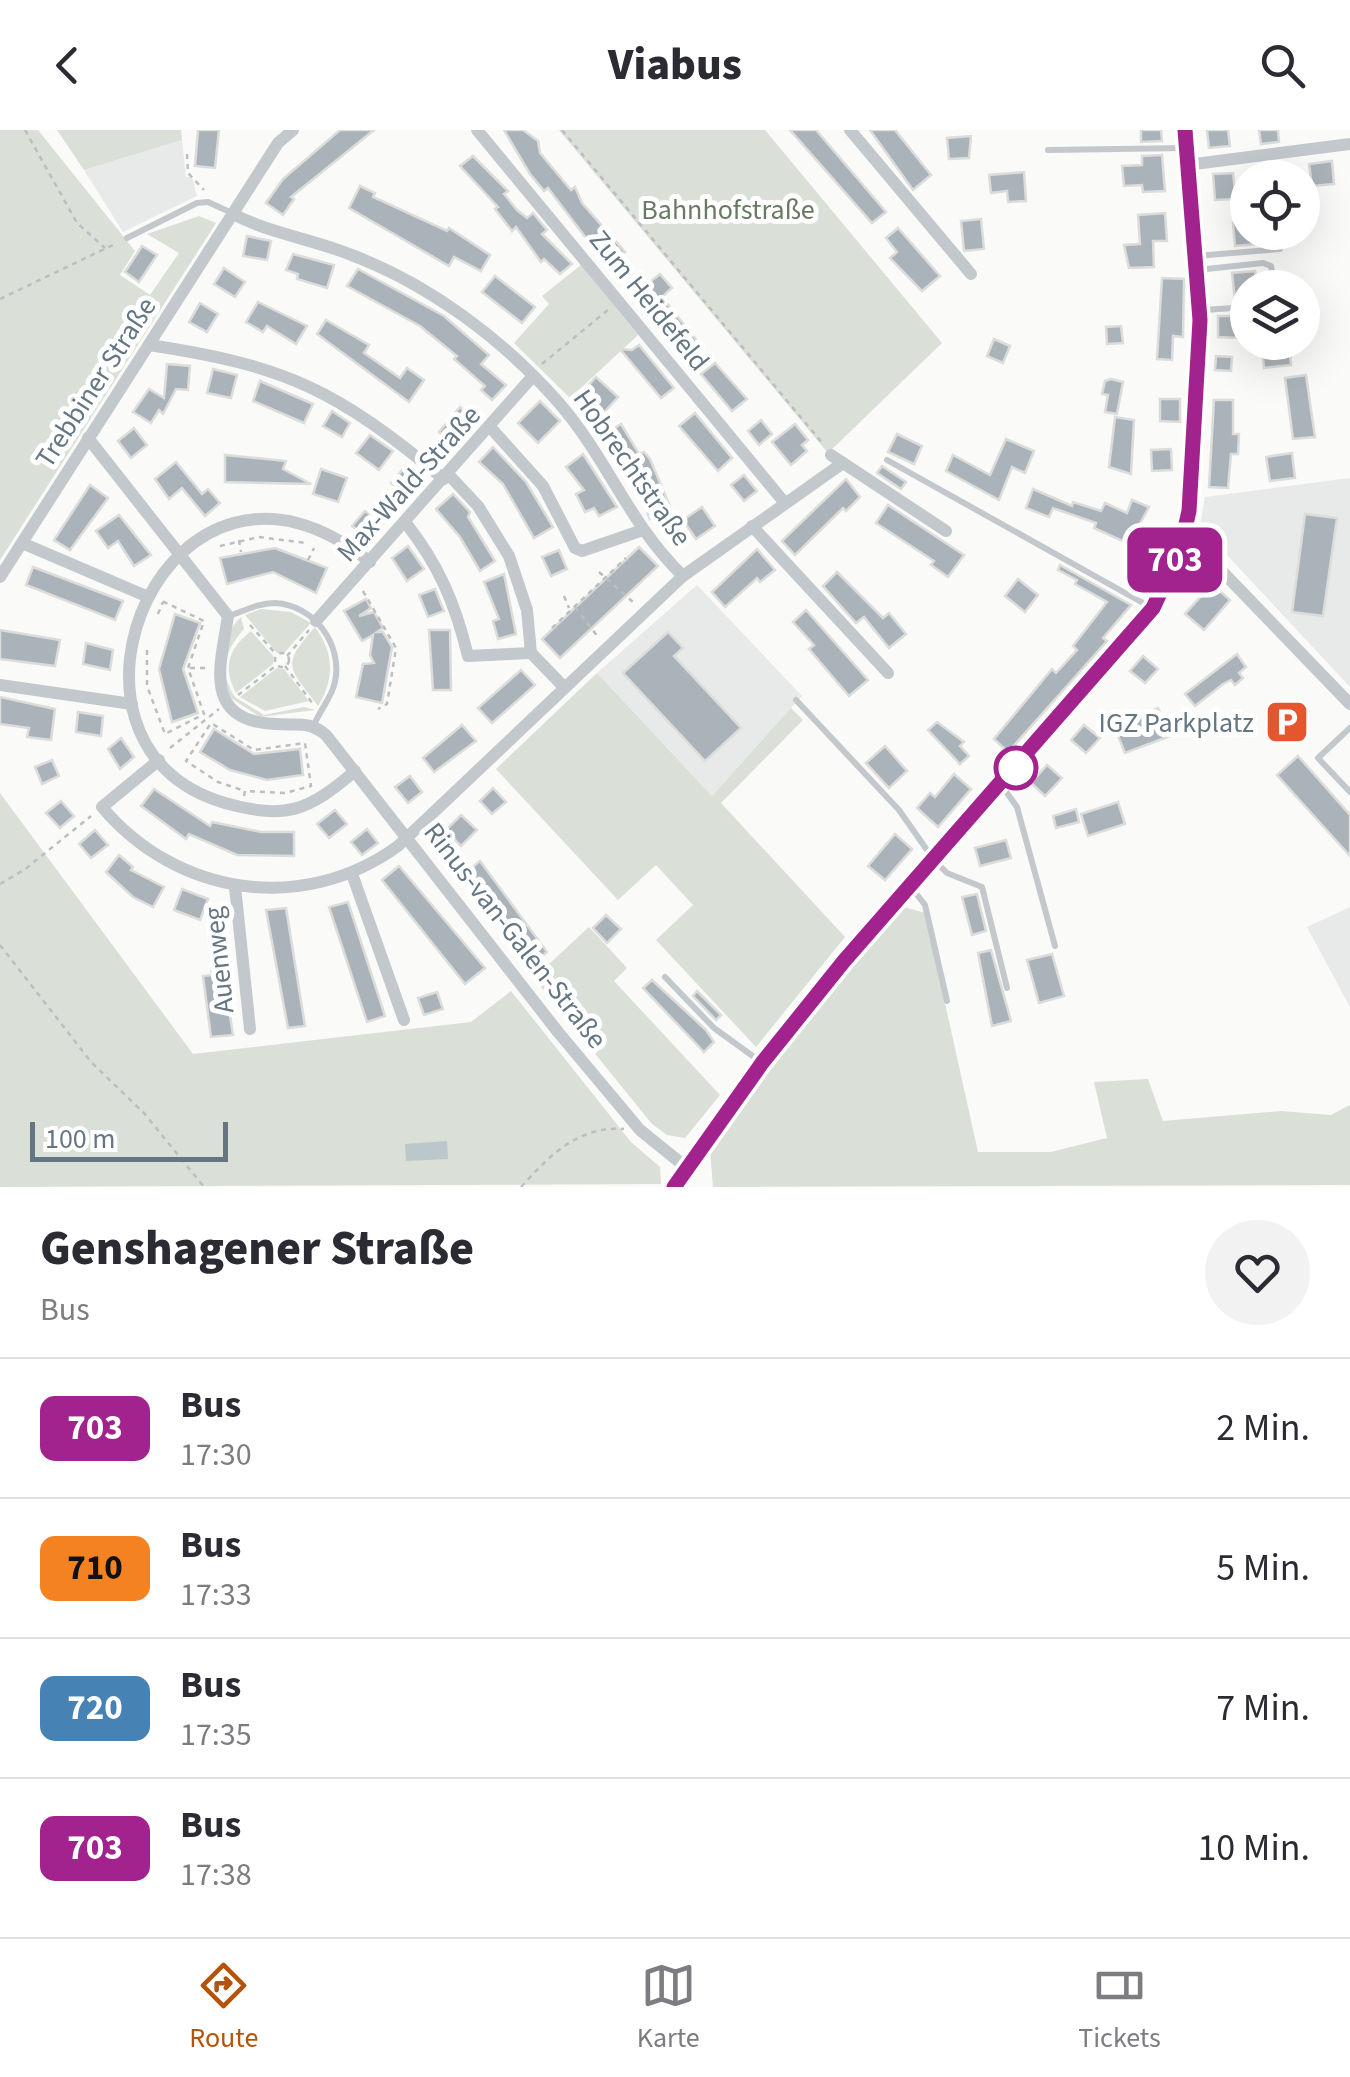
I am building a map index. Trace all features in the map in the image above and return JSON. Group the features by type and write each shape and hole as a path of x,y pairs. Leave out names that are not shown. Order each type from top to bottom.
{"street":[{"name":"Trebbiner Straße","path":"0,577 278,144 293,130"},
{"name":"Zum Heidefeld","path":"478,130 784,502"},
{"path":"850,130 971,274"},
{"path":"674,1187 762,1063 910,886 1153,608 1180,550 1189,511 1200,310 1186,147 1350,144"},
{"name":"Hobrechtstraße","path":"233,214 254,225 354,256 394,275 473,324 533,376 594,447 640,530 682,576"},
{"path":"149,345 253,364 328,392 446,476 478,506 509,556 528,610 532,653 564,687"},
{"name":"Max-Wald-Straße","path":"316,621 491,428 533,376"},
{"path":"491,428 543,486 576,548 582,551 640,530"},
{"path":"88,438 228,616 216,672 227,702 252,720 314,725"},
{"path":"159,760 102,808 141,847 192,874 236,886 307,886 352,874 407,837 682,576 784,502 818,484 833,457 946,531"},
{"path":"355,771 328,796 304,809 276,812 213,799 159,760 132,704 131,640 146,596 180,554 206,534 266,520 322,530 370,562"},
{"path":"405,522 433,558 454,601 468,656 532,653"},
{"path":"752,526 888,672"},
{"path":"22,543 146,596"},
{"path":"1180,550 1216,564 1350,704"},
{"path":"0,685 132,704"},
{"name":"Rinus-van-Galen-Straße","path":"314,725 355,771 640,1130 687,1168"},
{"path":"352,874 404,1020"},
{"name":"Auenweg","path":"236,886 250,1028"}],"lane":[{"path":"1048,150 1186,147"},
{"path":"128,238 198,203 208,202 233,214"},
{"path":"1195,263 1274,250"},
{"path":"1195,263 1263,263 1272,270"},
{"path":"1200,310 1230,308"},
{"path":"888,460 1153,608"},
{"path":"228,616 273,603 288,606 316,621 332,645 336,668 331,694 314,725"},
{"path":"796,700 899,810 947,874 982,887 1007,988"},
{"path":"1350,728 1318,758 1350,792"},
{"path":"1001,786 1017,807 1055,946"},
{"path":"910,886 925,905 946,1001"},
{"path":"664,978 714,1028 762,1063"}],"path":[{"path":"25,130 77,223 105,248"},
{"path":"562,130 833,457"},
{"path":"187,154 188,173 200,182 208,202"},
{"path":"0,298 128,238"},
{"path":"533,376 618,302"},
{"path":"214,549 239,540 278,538 326,552"},
{"path":"239,540 242,552"},
{"path":"308,560 314,546"},
{"path":"552,628 626,558"},
{"path":"599,572 634,604"},
{"path":"353,581 396,648 387,685 387,704 378,709"},
{"path":"146,596 204,621 188,668 204,714 165,734 147,686 147,648"},
{"path":"564,596 598,636"},
{"path":"156,619 164,602"},
{"path":"314,705 285,666 286,656 316,621"},
{"path":"250,625 277,656 277,665"},
{"path":"277,656 286,656"},
{"path":"237,696 277,665 285,666"},
{"path":"188,668 205,668"},
{"path":"159,760 220,709"},
{"path":"210,723 254,750 305,743 311,786 285,793 245,791 218,782 186,760 210,723"},
{"path":"241,807 245,791"},
{"path":"0,884 24,870 102,808"},
{"path":"0,945 91,1062 144,1113 204,1187"},
{"path":"521,1187 549,1155 582,1134 611,1128 640,1130"}],"shaded area":[{"path":"182,140 186,177 192,177 197,196 123,232 84,170"},
{"path":"1350,478 1350,687 1200,526 1205,497"},
{"path":"697,585 802,696 712,796 597,673"},
{"path":"1350,907 1350,1007 1307,927"},
{"path":"447,1141 448,1159 406,1161 405,1144"}],"green space":[{"path":"0,130 38,130 135,251 120,275 150,295 179,253 147,234 199,216 216,223 0,560"},
{"path":"57,130 181,130 182,140 84,170"},
{"name":"Bahnhofstraße","path":"559,130 765,130 942,343 828,453"},
{"path":"581,265 638,335 570,398 514,343 549,304 542,296"},
{"path":"261,609 291,612 311,623 284,653 277,653 245,615"},
{"path":"241,617 244,629 228,653 225,670 235,697 264,715 304,707 315,710 260,717 231,698 224,678 224,655 229,633"},
{"path":"315,627 326,647 330,666 318,706 292,666 297,651"},
{"path":"251,631 274,657 273,664 236,693 229,675 230,659 237,644"},
{"path":"277,668 284,669 309,701 265,711 240,697"},
{"path":"597,673 712,796 791,708 803,720 721,803 845,937 756,1047 656,940 693,905 656,865 618,900 496,769"},
{"path":"0,793 193,1054 471,1022 511,991 631,1142 660,1167 661,1184 0,1187"},
{"path":"904,907 925,913 978,1152 1051,1152 1107,1138 1094,1082 1148,1079 1163,1121 1281,1111 1331,1115 1350,1105 1350,1185 713,1187 710,1149 786,1044"},
{"path":"589,927 627,968 614,981 720,1095 685,1138 667,1135 652,1124 580,1035 585,1030 574,1017 568,1021 534,978"}],"building":[{"path":"198,130 219,130 215,168 195,166"},
{"path":"340,130 374,130 291,197 294,199 283,215 266,203 283,179"},
{"path":"504,130 523,130 538,141 540,153 571,190 575,187 582,203 625,252 608,267 548,188 544,191 530,174"},
{"path":"790,130 816,130 886,212 872,223"},
{"path":"870,130 895,130 931,175 913,190"},
{"path":"1141,130 1161,130 1162,141 1141,142"},
{"path":"1207,130 1228,130 1230,146 1209,148"},
{"path":"1259,130 1278,130 1279,142 1261,144"},
{"path":"971,136 969,158 949,159 947,138"},
{"path":"1162,155 1165,191 1143,192 1142,185 1124,186 1122,166 1142,165 1142,156"},
{"path":"473,156 508,191 504,194 517,210 527,218 533,213 547,230 542,234 572,264 560,274 544,259 541,262 516,227 512,231 495,209 498,207 460,166"},
{"path":"1332,161 1334,184 1320,185 1320,163"},
{"path":"1024,172 1026,201 1008,202 1007,191 991,193 989,175"},
{"path":"1230,173 1230,199 1215,200 1213,174"},
{"path":"360,186 375,193 373,197 447,231 449,228 490,255 481,271 454,257 449,266 349,208"},
{"path":"1165,213 1167,241 1153,241 1154,267 1129,268 1124,245 1140,244 1138,215"},
{"path":"981,219 984,249 964,251 961,221"},
{"path":"898,228 940,276 922,291 890,258 897,252 886,238"},
{"path":"247,236 271,241 267,260 243,256"},
{"path":"142,246 157,255 139,282 125,272"},
{"path":"293,254 334,265 327,288 297,279 298,274 286,270"},
{"path":"224,268 245,282 235,297 214,284"},
{"path":"358,269 444,316 489,355 481,364 506,385 492,400 481,390 485,386 454,359 457,356 420,326 347,286"},
{"path":"660,274 672,288 662,297 702,347 688,358 640,290"},
{"path":"495,276 535,307 522,323 482,292"},
{"path":"1162,278 1184,279 1183,337 1173,336 1172,360 1157,359"},
{"path":"258,302 307,326 296,344 267,326 263,332 246,322"},
{"path":"200,303 218,314 207,332 189,322"},
{"path":"1218,316 1230,316 1230,338 1218,337"},
{"path":"326,320 369,345 364,353 400,378 407,368 424,380 409,402 317,334"},
{"path":"1121,326 1123,343 1107,344 1106,327"},
{"path":"994,339 1010,346 1003,363 987,356"},
{"path":"639,345 674,388 661,398 620,349 632,350"},
{"path":"1216,356 1230,357 1231,371 1215,370"},
{"path":"1263,360 1290,360 1291,365 1264,368"},
{"path":"715,363 747,399 732,411 701,374"},
{"path":"167,364 190,366 188,390 176,389 163,414 159,410 151,423 133,412 149,389 164,398"},
{"path":"213,369 237,375 231,398 207,393"},
{"path":"1306,375 1315,437 1293,439 1285,378"},
{"path":"596,377 618,397 598,419 576,399"},
{"path":"260,381 313,404 304,423 253,401"},
{"path":"1105,381 1123,382 1117,414 1105,412 1108,395 1102,394"},
{"path":"1160,399 1180,399 1180,422 1160,421"},
{"path":"1214,400 1233,400 1233,434 1239,434 1238,454 1231,454 1228,488 1209,487"},
{"path":"540,401 560,421 538,443 518,423"},
{"path":"460,407 476,421 455,446 439,432"},
{"path":"332,411 350,423 342,437 323,426"},
{"path":"695,413 732,458 718,471 679,426"},
{"path":"1115,417 1134,420 1131,474 1109,467"},
{"path":"761,420 772,434 759,445 748,431"},
{"path":"621,424 639,454 644,452 650,459 671,509 650,519 620,447 617,449 607,433"},
{"path":"795,424 808,440 802,445 807,451 791,465 772,442"},
{"path":"134,428 147,445 131,458 118,441"},
{"path":"897,434 922,446 914,464 888,452"},
{"path":"370,435 393,451 379,470 356,453"},
{"path":"1006,439 1034,451 1025,473 1012,467 999,500 946,471 953,455 990,475"},
{"path":"493,447 526,482 553,527 534,538 503,484 479,462"},
{"path":"1171,449 1172,470 1152,471 1151,450"},
{"path":"1292,453 1295,478 1270,481 1266,457"},
{"path":"583,454 617,507 599,516 594,508 585,512 576,494 584,490 566,467"},
{"path":"225,455 286,461 283,469 311,484 225,482"},
{"path":"176,462 202,494 208,489 220,503 205,516 182,488 169,499 155,479"},
{"path":"882,466 906,482 901,489 877,473"},
{"path":"405,467 422,482 408,498 391,483"},
{"path":"321,469 347,478 338,502 313,494"},
{"path":"744,475 757,491 744,501 731,485"},
{"path":"846,479 860,497 846,511 843,508 795,555 782,541"},
{"path":"90,485 108,498 70,550 54,540"},
{"path":"1033,489 1072,506 1073,502 1101,511 1105,503 1127,513 1132,500 1149,507 1129,544 1094,528 1096,523 1053,508 1049,517 1026,508"},
{"path":"453,494 470,512 468,517 495,561 480,571 460,537 436,509"},
{"path":"888,505 964,555 948,577 931,565 934,561 876,523"},
{"path":"702,507 715,526 696,539 683,520"},
{"path":"365,511 383,523 371,540 352,526"},
{"path":"1305,514 1337,518 1323,616 1292,612"},
{"path":"119,515 151,555 134,566 118,541 108,548 96,531"},
{"path":"408,546 424,569 407,581 392,558"},
{"path":"639,547 658,566 560,658 542,639"},
{"path":"1140,547 1153,551 1143,580 1130,575"},
{"path":"275,548 327,568 316,593 273,572 227,584 220,558"},
{"path":"757,549 775,570 760,582 757,578 725,607 712,592"},
{"path":"559,550 567,569 551,576 542,557"},
{"path":"1060,565 1131,605 1103,638 1107,641 1008,752 994,739 1052,669 1056,673 1077,650 1073,646 1107,602 1075,584 1077,580 1058,570"},
{"path":"33,567 123,601 115,620 26,585"},
{"path":"837,572 883,618 889,613 906,634 889,648 864,617 856,623 823,586"},
{"path":"504,574 516,634 498,639 493,621 499,619 484,582"},
{"path":"1018,579 1038,595 1025,612 1005,596"},
{"path":"1212,584 1230,600 1204,630 1185,614"},
{"path":"435,589 444,611 428,617 419,595"},
{"path":"366,599 371,608 359,616 374,612 383,628 377,632 383,632 392,647 382,703 356,697 363,664 374,663 370,655 373,635 362,641 344,611"},
{"path":"806,610 868,680 849,696 809,649 814,645 793,622"},
{"path":"175,614 200,623 183,669 198,713 172,722 159,669"},
{"path":"0,630 60,640 55,666 0,659"},
{"path":"429,630 450,630 451,690 433,690"},
{"path":"668,632 683,648 674,656 741,728 705,761 623,673"},
{"path":"86,643 113,650 110,670 83,664"},
{"path":"1237,654 1246,667 1239,673 1243,678 1235,685 1231,680 1223,684 1195,706 1185,694"},
{"path":"1143,656 1158,669 1145,683 1130,671"},
{"path":"521,670 535,685 492,723 478,708"},
{"path":"0,697 55,709 51,740 27,737 29,728 0,724"},
{"path":"1158,708 1170,736 1125,753 1114,726"},
{"path":"78,712 103,716 101,736 76,732"},
{"path":"937,722 964,742 960,746 969,756 960,764 928,730"},
{"path":"462,725 476,741 434,772 423,758"},
{"path":"1084,725 1100,738 1086,753 1071,740"},
{"path":"214,729 254,754 300,749 303,775 267,780 230,770 200,752"},
{"path":"121,738 134,757 120,769 108,749"},
{"path":"885,746 907,771 889,788 866,763"},
{"path":"1298,756 1350,815 1350,856 1277,775"},
{"path":"52,760 59,776 42,784 35,767"},
{"path":"1047,765 1062,778 1045,796 1031,783"},
{"path":"954,774 971,789 938,827 917,808 930,793 935,797"},
{"path":"410,776 422,792 408,803 395,787"},
{"path":"493,788 506,802 492,814 480,801"},
{"path":"154,789 210,826 212,822 261,832 294,832 294,856 237,855 189,834 186,839 141,806"},
{"path":"61,801 74,816 60,828 46,813"},
{"path":"1118,802 1125,824 1088,836 1081,814"},
{"path":"1076,809 1079,822 1056,828 1053,816"},
{"path":"335,810 347,824 329,838 317,824"},
{"path":"461,815 477,830 461,846 446,830"},
{"path":"367,829 378,843 362,855 351,842"},
{"path":"95,830 108,845 91,858 79,844"},
{"path":"895,834 912,849 885,880 868,866"},
{"path":"1006,840 1011,858 980,866 975,848"},
{"path":"119,855 133,867 131,870 164,887 153,907 133,897 106,872"},
{"path":"480,861 547,952 531,965 464,874"},
{"path":"399,866 485,968 465,984 382,880"},
{"path":"182,889 208,899 200,920 174,910"},
{"path":"977,894 986,931 972,935 962,897"},
{"path":"348,902 385,1016 367,1022 329,907"},
{"path":"286,908 305,1026 288,1028 266,910"},
{"path":"606,915 621,929 607,943 593,928"},
{"path":"226,937 228,958 221,958 233,1035 211,1037 203,976 212,975 209,938"},
{"path":"991,950 1011,1021 992,1026 978,953"},
{"path":"1052,954 1064,996 1039,1003 1027,960"},
{"path":"652,980 706,1030 714,1042 704,1052 643,988"},
{"path":"697,991 721,1015 716,1020 693,996"},
{"path":"437,992 443,1009 424,1015 418,998"}],"bus line":[{"name":"703","path":"674,1187 762,1063 844,961 1144,623 1153,608 1180,550 1189,511 1200,320 1185,130"}],"place":[{"name":"IGZ Parkplatz","path":"1287,722"}]}
